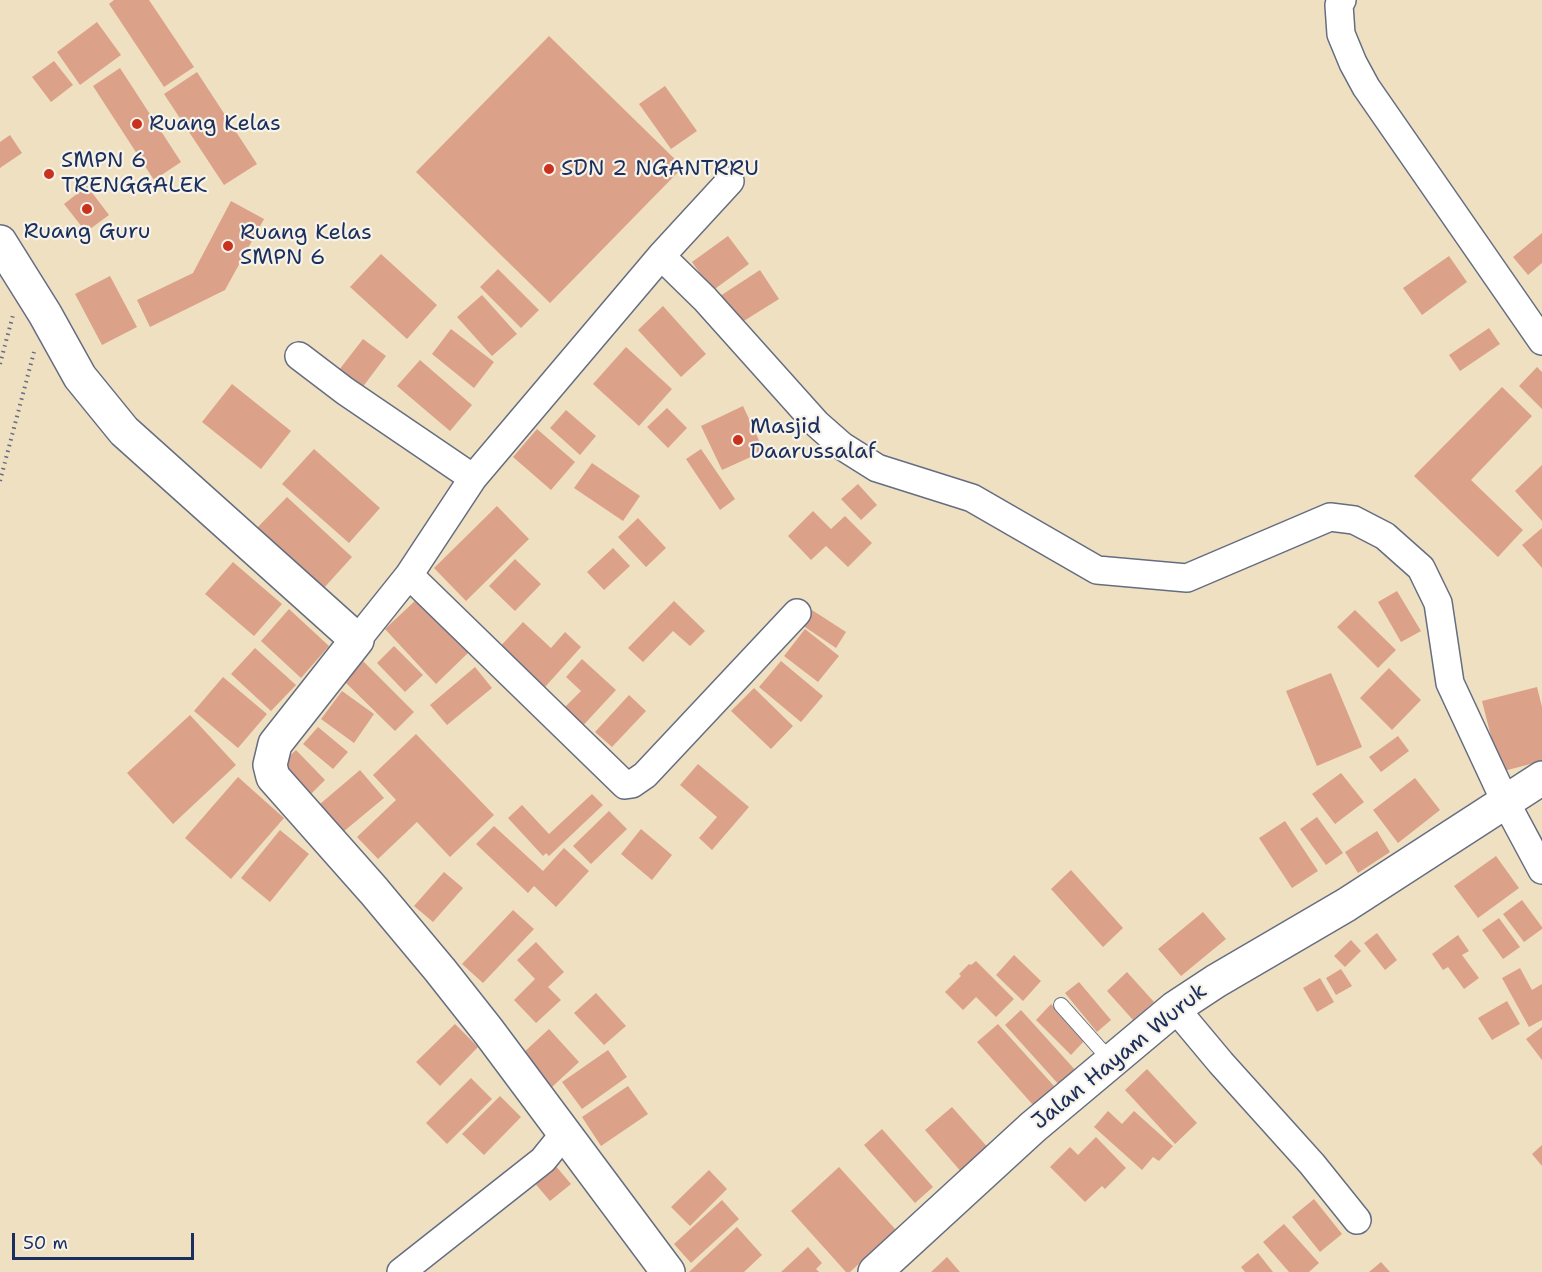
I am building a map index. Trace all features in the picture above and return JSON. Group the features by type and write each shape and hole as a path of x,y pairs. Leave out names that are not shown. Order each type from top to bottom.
{"street":[{"path":"1342,0 1339,5 1341,34 1366,87 1542,341"},
{"path":"668,1272 489,1032 374,891 273,777 270,765 275,744 409,575 473,478 661,256 730,181"},
{"path":"0,242 45,314 80,377 124,431 357,640"},
{"path":"661,256 705,299 817,424 842,446 877,468 972,498 1097,570 1187,578 1330,518 1354,520 1385,536 1421,568 1438,603 1450,682 1505,801 1542,870"},
{"path":"299,356 345,391 473,478"},
{"path":"409,575 626,785 632,784 645,775 797,613"},
{"name":"Jalan Hayam Wuruk","path":"875,1272 1033,1127 1175,1008 1216,981 1346,905 1542,778"},
{"path":"1175,1008 1358,1220"},
{"path":"401,1272 543,1160 564,1134"}],"lane":[{"path":"1061,1005 1111,1061"}],"path":[{"path":"0,364 23,279"},
{"path":"0,481 45,314"}],"building":[{"path":"114,0 149,0 194,67 164,87 109,4"},
{"path":"97,22 121,55 80,85 57,52"},
{"name":"SDN 2 NGANTRRU","path":"549,36 683,167 550,303 416,172"},
{"path":"54,61 73,85 51,102 32,77"},
{"name":"Ruang Kelas","path":"120,68 181,162 154,180 93,86"},
{"name":"Ruang Kelas SMPN 6","path":"197,72 257,164 224,185 164,94"},
{"path":"665,86 697,131 671,149 639,104"},
{"path":"10,135 22,153 0,168 0,142"},
{"name":"Ruang Guru","path":"87,186 109,215 86,232 64,204"},
{"name":"Ruang Kelas SMPN 6","path":"231,201 264,219 225,290 150,327 137,300 193,273"},
{"path":"1542,233 1542,263 1528,275 1513,257"},
{"path":"728,236 749,264 712,291 692,262"},
{"path":"381,254 437,305 407,339 350,287"},
{"path":"1449,256 1467,282 1422,315 1403,288"},
{"path":"498,269 539,310 521,328 480,287"},
{"path":"760,270 779,299 739,324 720,296"},
{"path":"110,276 137,327 102,345 75,294"},
{"path":"482,295 517,334 492,356 457,317"},
{"path":"663,306 706,354 681,377 638,330"},
{"path":"1489,328 1500,344 1460,371 1449,355"},
{"path":"451,329 494,362 474,388 432,354"},
{"path":"363,339 386,356 362,388 339,370"},
{"path":"626,347 672,389 639,426 593,384"},
{"path":"420,360 472,405 450,431 397,386"},
{"path":"1537,367 1542,372 1542,409 1519,386"},
{"path":"232,384 291,431 261,469 202,422"},
{"path":"1502,387 1532,416 1471,480 1523,530 1498,557 1414,476"},
{"path":"743,406 764,451 722,470 701,426"},
{"path":"667,408 687,428 668,448 647,427"},
{"path":"566,410 596,436 580,455 550,428"},
{"path":"537,429 575,462 551,490 513,457"},
{"path":"314,449 380,508 349,543 282,484"},
{"path":"701,449 735,499 720,510 686,459"},
{"path":"592,463 640,496 623,521 574,488"},
{"path":"1542,465 1542,521 1515,491"},
{"path":"858,484 877,505 861,520 841,499"},
{"path":"287,497 352,557 323,589 257,528"},
{"path":"497,506 529,539 466,601 434,568"},
{"path":"813,511 831,529 845,516 872,543 848,567 826,546 811,560 788,536"},
{"path":"638,518 666,548 646,567 618,537"},
{"path":"1542,528 1542,568 1522,545"},
{"path":"613,548 630,566 604,590 587,572"},
{"path":"515,559 541,584 515,611 489,586"},
{"path":"233,562 282,604 254,636 205,594"},
{"path":"1397,591 1421,631 1401,642 1378,602"},
{"path":"418,598 469,652 436,684 385,629"},
{"path":"674,601 705,631 690,646 673,631 643,662 628,648"},
{"path":"289,609 329,646 301,678 261,641"},
{"path":"812,610 846,632 836,648 802,625"},
{"path":"1355,610 1396,650 1378,668 1337,627"},
{"path":"523,622 551,648 565,632 581,647 545,687 531,674 524,681 494,653"},
{"path":"805,629 839,656 818,682 784,656"},
{"path":"394,646 423,675 405,692 377,663"},
{"path":"255,648 296,685 271,711 231,674"},
{"path":"582,659 616,690 577,732 558,714 581,691 566,677"},
{"path":"363,661 414,712 395,731 343,680"},
{"path":"781,661 823,696 801,722 759,687"},
{"path":"475,667 492,688 447,725 430,705"},
{"path":"1389,668 1421,700 1392,730 1360,698"},
{"path":"1331,673 1362,747 1317,766 1286,691"},
{"path":"223,677 267,714 238,748 194,711"},
{"path":"1537,687 1542,707 1542,761 1500,772 1482,701"},
{"path":"754,688 793,726 771,749 731,711"},
{"path":"342,691 374,714 354,743 321,719"},
{"path":"629,695 646,711 612,747 595,732"},
{"path":"190,715 236,765 173,824 127,773"},
{"path":"318,727 348,752 333,769 303,744"},
{"path":"416,734 494,815 450,857 417,822 378,859 357,837 396,800 373,775"},
{"path":"1398,736 1409,751 1381,772 1369,757"},
{"path":"296,750 325,780 306,799 276,769"},
{"path":"698,764 749,807 712,850 699,838 717,817 680,785"},
{"path":"360,770 384,798 343,832 320,804"},
{"path":"1341,773 1364,802 1335,824 1312,794"},
{"path":"238,777 284,818 231,879 185,838"},
{"path":"1415,778 1440,810 1398,843 1373,810"},
{"path":"592,794 603,805 549,856 546,853 543,856 508,818 522,805 549,834"},
{"path":"609,811 627,829 591,864 573,846"},
{"path":"1317,817 1343,853 1326,865 1300,829"},
{"path":"1285,821 1318,871 1292,888 1259,838"},
{"path":"494,826 543,871 564,848 589,871 556,907 534,886 528,893 476,844"},
{"path":"641,829 672,855 652,880 621,854"},
{"path":"280,830 309,854 270,902 241,878"},
{"path":"1377,831 1390,852 1358,873 1345,852"},
{"path":"1496,856 1519,888 1478,918 1454,886"},
{"path":"1071,870 1123,928 1103,947 1051,889"},
{"path":"444,872 463,888 433,922 414,906"},
{"path":"1522,900 1542,927 1524,942 1503,914"},
{"path":"513,910 534,929 483,983 462,964"},
{"path":"1203,912 1226,939 1181,976 1158,949"},
{"path":"1499,918 1520,947 1503,959 1482,930"},
{"path":"1377,933 1397,960 1385,970 1364,943"},
{"path":"1458,935 1469,951 1462,955 1479,978 1464,989 1448,967 1443,970 1432,954"},
{"path":"1351,940 1361,951 1345,967 1334,956"},
{"path":"536,942 564,972 548,987 561,1000 536,1023 514,1000 535,979 517,960"},
{"path":"1014,955 1041,981 1023,1001 996,975"},
{"path":"976,961 1014,999 996,1017 976,997 963,1010 945,992 969,964"},
{"path":"1520,968 1532,990 1542,984 1542,1020 1529,1027 1502,978"},
{"path":"1341,969 1352,986 1336,995 1326,978"},
{"path":"1127,972 1154,1002 1133,1020 1107,991"},
{"path":"1320,978 1334,1002 1317,1012 1303,988"},
{"path":"1079,982 1111,1020 1097,1032 1065,993"},
{"path":"596,993 626,1026 604,1045 574,1013"},
{"path":"1507,1001 1520,1024 1492,1040 1478,1018"},
{"path":"1051,1004 1086,1039 1071,1055 1036,1020"},
{"path":"1021,1010 1077,1072 1061,1087 1005,1025"},
{"path":"455,1024 478,1047 440,1086 416,1062"},
{"path":"998,1024 1054,1086 1033,1105 977,1042"},
{"path":"1542,1027 1542,1060 1526,1039"},
{"path":"549,1029 579,1062 552,1087 522,1054"},
{"path":"608,1050 627,1077 582,1109 562,1082"},
{"path":"1147,1069 1197,1123 1175,1144 1125,1090"},
{"path":"471,1078 492,1099 447,1144 426,1123"},
{"path":"628,1086 648,1114 601,1146 582,1117"},
{"path":"500,1096 521,1117 484,1155 462,1134"},
{"path":"952,1107 990,1150 963,1174 925,1130"},
{"path":"1108,1111 1122,1124 1134,1111 1173,1146 1159,1161 1153,1157 1142,1170 1094,1127"},
{"path":"882,1129 933,1187 915,1203 864,1145"},
{"path":"1096,1137 1126,1168 1105,1189 1102,1186 1085,1202 1050,1167 1070,1147 1078,1155"},
{"path":"1542,1145 1542,1166 1532,1154"},
{"path":"554,1164 571,1184 550,1201 533,1181"},
{"path":"839,1167 896,1230 850,1272 846,1272 791,1211"},
{"path":"709,1170 727,1189 690,1226 671,1207"},
{"path":"1314,1199 1342,1234 1320,1252 1292,1217"},
{"path":"722,1200 739,1219 691,1263 674,1244"},
{"path":"1284,1224 1319,1263 1309,1272 1289,1272 1263,1242"},
{"path":"737,1227 762,1255 744,1272 689,1272"},
{"path":"808,1247 822,1263 816,1269 819,1272 781,1272"},
{"path":"1258,1253 1273,1272 1245,1272 1241,1267"},
{"path":"947,1257 960,1272 931,1272"},
{"path":"1381,1262 1390,1272 1369,1272"}],"place":[{"name":"Ruang Kelas","path":"137,124"},
{"name":"SDN 2 NGANTRRU","path":"549,169"},
{"name":"SMPN 6 TRENGGALEK","path":"49,174"},
{"name":"Ruang Guru","path":"87,209"},
{"name":"Ruang Kelas SMPN 6","path":"228,246"},
{"name":"Masjid Daarussalaf","path":"738,440"}]}
